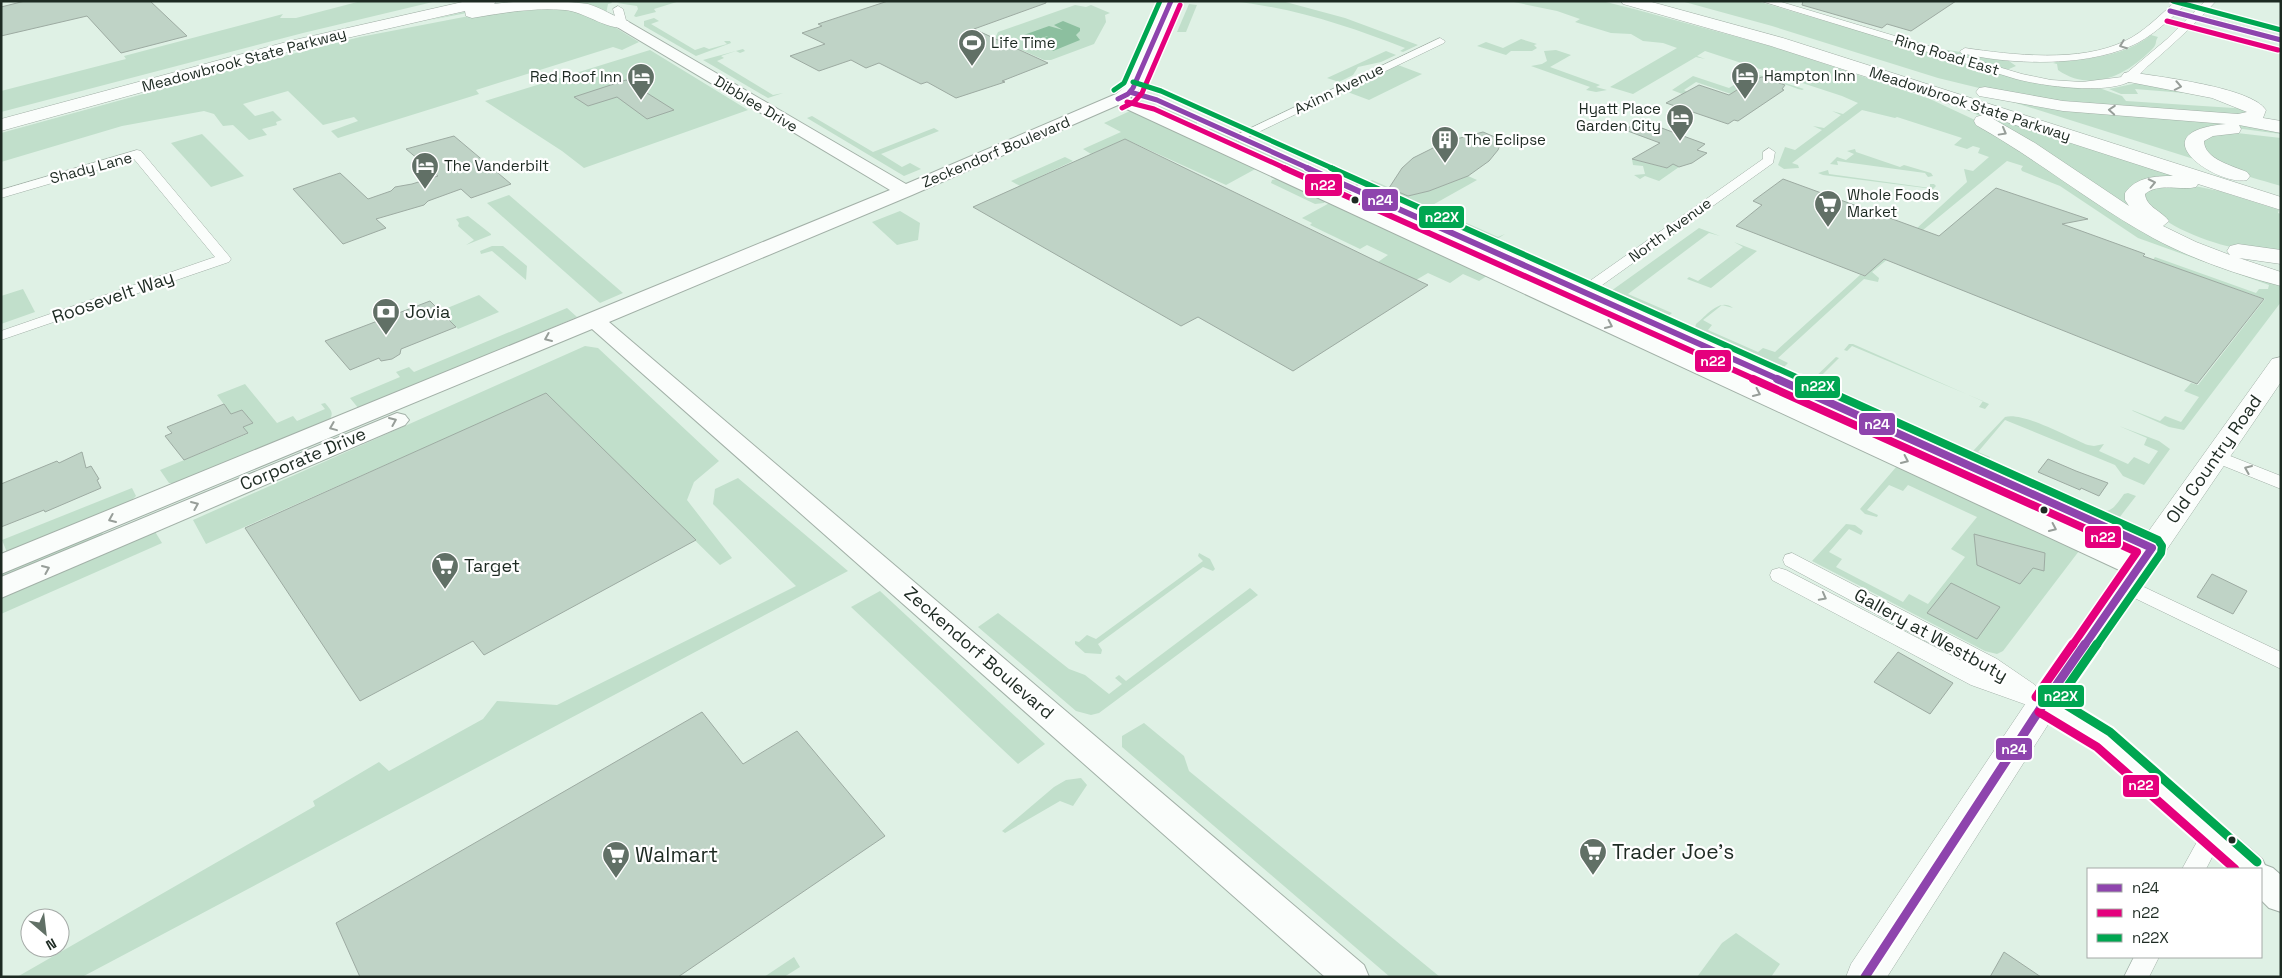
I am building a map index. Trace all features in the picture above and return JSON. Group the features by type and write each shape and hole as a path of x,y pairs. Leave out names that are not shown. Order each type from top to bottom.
{"main road":[{"name":"Meadowbrook State Parkway","path":"1,116 262,46 454,1"},
{"name":"Meadowbrook State Parkway","path":"1,125 276,50 489,1"},
{"name":"Meadowbrook State Parkway","path":"1629,1 1742,31 1848,64 2281,204"},
{"name":"Meadowbrook State Parkway","path":"1661,1 1761,28 1868,61 2281,193"},
{"path":"276,50 426,21 528,4 578,6 590,10 608,21 620,16"},
{"path":"1868,61 1986,92 2038,103 2077,108 2236,119 2281,127"},
{"path":"1848,64 1943,102 1999,129 2044,156 2143,223 2176,241 2281,279"},
{"path":"2130,77 2232,98 2248,104 2257,110 2258,113 2254,116 2236,119"},
{"path":"2281,136 2246,130 2222,129 2200,134 2193,141 2196,150 2207,160 2281,193"},
{"path":"2281,204 2201,185 2173,181 2147,183 2139,187 2134,196 2138,205 2151,216 2187,236 2233,250 2281,256"},
{"name":"Old Country Road","path":"1865,977 2044,703 2140,568 2280,359"}],"street":[{"path":"1124,96 1171,1"},
{"name":"Ring Road East","path":"1766,1 1999,71 2051,83 2099,85 2117,82 2130,77"},
{"name":"Ring Road East","path":"1781,1 1933,45 2002,56 2082,55"},
{"path":"2130,77 2213,1 2222,12 2245,27"},
{"path":"2099,85 2070,79 2049,70 2046,64 2050,61 2105,51 2128,44 2177,6 2198,15 2245,27 2281,40"},
{"name":"Dibblee Drive","path":"620,16 905,191"},
{"path":"2171,41 2204,28 2245,27 2281,31"},
{"name":"Axinn Avenue","path":"1238,137 1440,41"},
{"path":"1999,71 2016,71 2025,68 2021,63 2002,56"},
{"path":"1124,96 1153,98 1331,178 1574,298 2140,568 2281,661"},
{"path":"1124,96 1189,132 1312,188 1574,298"},
{"name":"Zeckendorf Boulevard","path":"1124,96 769,249 599,325 1351,977"},
{"path":"1189,132 1208,123"},
{"name":"North Avenue","path":"1574,298 1769,160 1769,152"},
{"name":"Shady Lane","path":"1,194 137,154 224,259"},
{"path":"1312,188 1331,178"},
{"name":"Roosevelt Way","path":"1,336 224,259"},
{"name":"Corporate Drive","path":"1,565 599,325"},
{"name":"Corporate Drive","path":"1,588 599,325"},
{"path":"2215,456 2281,483"},
{"name":"Gallery at Westbuty","path":"1786,567 1978,679 2044,703"},
{"path":"2044,703 2102,739 2249,868"},
{"path":"2195,868 2212,836"},
{"path":"2262,880 2281,897"},
{"path":"2136,977 2146,958"}],"shaded area":[{"path":"361,1 437,1 303,33 1,112 1,91 126,59 124,56 283,14 280,18 296,18"},
{"path":"510,1 611,1 612,3 608,4 606,14 581,5 472,12 430,20"},
{"path":"625,1 680,1 654,9 656,12 636,17 634,16 638,9 637,6 617,3"},
{"path":"1231,1 1282,1 1345,18 1418,45 1403,52 1400,51 1405,48 1363,32 1320,19 1277,8"},
{"path":"1509,1 1602,1 1774,47 1930,99 1990,127 2151,233 2281,283 2281,302 2184,430 2169,427 2133,411 2160,421 2165,416 2181,422 2199,397 2184,391 2191,383 2198,385 2265,299 2153,260 2155,257 2256,293 2259,289 2268,289 2269,285 2138,238 2060,186 2022,171 2023,166 2007,161 1872,272 1879,278 1878,282 1864,279 1778,358 1788,363 1781,370 1706,337 1695,328 1696,324 1713,309 1722,305 1703,320 1712,325 1708,330 1758,352 1763,348 1775,352 1860,275 1865,276 1967,182 1964,169 1973,171 1989,157 1978,153 1980,148 1973,146 1967,149 1954,145 1962,138 1897,117 1862,110 1792,163 1798,165 1799,168 1784,169 1778,165 1785,147 1795,150 1822,130 1813,126 1824,128 1841,115 1832,111 1843,114 1858,103 1705,51 1697,56 1705,59 1696,57 1633,94 1610,87 1677,48 1663,43 1643,41 1631,34 1611,33 1575,22 1580,19 1557,11"},
{"path":"1681,1 1757,1 2039,84 2102,89 2122,96 2126,101 2249,109 2249,116 2016,97 1938,78 1772,26"},
{"path":"1189,4 1197,5 1186,32 1177,32"},
{"path":"1075,5 1086,7 1091,5 1110,13 1105,15 1106,22 1094,44 1051,60 1044,60 995,38 998,32"},
{"path":"557,6 593,14 639,42 622,50 613,47 476,90 479,94 338,138 331,131 358,121 354,117 323,125 288,91 243,104 255,116 273,111 282,120 276,122 277,125 262,129 267,135 249,140 233,125 223,126 214,114 204,111 122,126 1,162 1,133 256,63 360,37 469,16"},
{"path":"654,18 659,21 651,24 695,50 704,47 709,49 727,44 724,41 730,41 731,43 696,56 644,26 644,21"},
{"path":"1063,21 1080,28 1076,35 1080,40 1053,51 1035,43 1048,36 1031,41 1021,36 1049,26 1063,30 1054,25"},
{"path":"2151,35 2158,37 2154,47 2133,65 2109,78 2084,80 2071,77 2058,70 2057,64 2053,63 2111,54 2136,45"},
{"path":"1521,39 1537,44 1534,45 1537,48 1532,51 1511,51 1506,55 1477,46 1486,42 1503,48"},
{"path":"1907,41 1941,49 2006,59 2016,66 2009,69 2001,69"},
{"path":"743,49 745,51 740,53 736,51 721,56 724,58 717,61 773,95 783,93 768,98 703,60"},
{"path":"650,50 748,110 584,168 562,151 485,101"},
{"path":"1556,50 1571,55 1550,67 1600,85 1596,87 1607,90 1596,92 1586,90 1590,87 1531,66 1547,61 1544,51"},
{"path":"1386,51 1396,55 1381,62 1358,67 1353,75 1339,82 1327,78"},
{"path":"1398,65 1422,74 1369,100 1345,91"},
{"path":"1753,73 1804,89 1765,79 1752,82 1731,94 1696,82 1684,90 1713,106 1672,90 1693,76 1729,88"},
{"path":"2137,83 2209,95 2135,89 2138,94 2121,94 2109,89"},
{"path":"2003,99 2281,129 2281,134 2235,128 2207,129 2197,160"},
{"path":"1159,106 1197,122 1197,124 1188,126 1153,110"},
{"path":"1969,109 2186,178 2133,187 2149,219 2087,180 2078,172 2075,172 1994,123 1967,110"},
{"path":"1130,111 1259,167 1226,185 1125,139 1091,154 1083,149 1121,132 1104,123"},
{"path":"812,116 873,152 934,128 939,131 881,154 902,167 910,163 921,169 904,176 807,118"},
{"path":"1214,129 1316,175 1317,179 1312,182 1202,133"},
{"path":"2237,133 2281,138 2281,186 2236,172 2215,160 2201,143 2213,135"},
{"path":"202,134 244,176 211,187 171,143"},
{"path":"1855,149 1856,152 1900,167 1904,165 1931,173 1933,176 1928,177 1925,173 1837,161 1838,165 1830,164 1837,157 1846,160 1854,154 1847,151"},
{"path":"1065,157 1073,161 1020,186 1011,181"},
{"path":"1632,159 1666,168 1673,164 1679,167 1659,181 1645,176 1640,179 1634,175 1645,174 1643,166 1633,165"},
{"path":"1828,170 1829,174 1930,188 1930,184 1936,186 1933,189 1818,173"},
{"path":"1468,176 1477,180 1420,212 1359,187 1372,180 1408,196 1429,191"},
{"path":"1281,178 1326,200 1324,203 1315,204 1271,183 1272,180"},
{"path":"1337,185 1479,248 1480,253 1475,256 1326,187"},
{"path":"2190,185 2219,191 2279,210 2278,213 2281,214 2281,254 2220,244 2180,229 2157,214 2149,205 2144,195 2149,189"},
{"path":"509,195 623,293 600,303 487,203"},
{"path":"1335,200 1493,272 1479,281 1463,274 1450,283 1428,273 1416,280 1378,262 1388,255 1367,245 1360,249 1310,225 1312,223 1302,218"},
{"path":"900,211 920,223 918,240 897,245 872,222"},
{"path":"1455,212 1458,213 1453,217 1498,237 1505,234 1489,244 1439,222"},
{"path":"468,216 491,235 466,245 474,240 458,226 459,223 456,219"},
{"path":"1699,228 1720,236 1709,233 1628,294 1672,313 1665,319 1615,297 1611,291"},
{"path":"1734,242 1757,251 1711,288 1687,279 1689,277 1698,281 1743,247"},
{"path":"492,246 503,246 527,266 526,280 492,251 481,254 480,251"},
{"path":"23,289 35,312 1,324 1,296"},
{"path":"479,295 499,312 458,329 440,311"},
{"path":"567,308 577,317 359,409 350,398 400,377 396,372 409,367 414,372"},
{"path":"1849,344 1853,344 1966,394 1852,346 1847,351 1844,350"},
{"path":"585,346 598,348 719,461 694,482 687,500 732,558 720,565 546,394 206,544 193,520"},
{"path":"1836,357 1839,358 1816,381 1973,451 2005,417 2013,416 2034,421 2088,445 2104,444 2099,451 2128,464 2134,457 2149,464 2158,451 2144,445 2147,438 2119,426 2159,441 2170,449 2144,485 2123,476 2115,465 2005,420 1978,452 1990,457 1988,461 1977,461 1968,454 1812,384 1811,381"},
{"path":"245,384 277,423 293,416 297,421 325,409 321,404 325,403 332,414 328,422 175,483 169,483 160,470 247,434 243,427 253,423 242,410 231,414 217,395"},
{"path":"1983,401 1989,404 1985,409 1979,407"},
{"path":"1913,451 2097,534 2096,536"},
{"path":"1897,466 2079,551 2003,651 1997,654 1985,651 1812,561 1846,524 1855,525 1863,531 1861,535 1849,529 1829,552 1842,559 1836,567 1903,602 1909,594 1928,604 1965,557 1951,549 1977,517 1908,485 1903,491 1889,485 1867,510 1878,515 1877,517 1865,514 1860,509"},
{"path":"738,478 848,571 82,977 17,977 50,958 70,958 70,947 315,806 313,801 379,762 389,771 483,719 497,701 557,705 796,586 713,504 715,489"},
{"path":"132,488 136,496 124,508 8,555 2,540"},
{"path":"2128,493 2136,496 2119,518 2111,517 2084,506 2085,504 2099,510 2108,511 2115,506 2124,494"},
{"path":"154,530 162,543 1,614 1,597"},
{"path":"102,532 103,535 1,578 1,574"},
{"path":"1199,553 1210,559 1215,569 1213,571 1203,567 1098,644 1102,650 1101,654 1085,653 1075,644 1075,641 1079,642 1087,635 1096,639 1203,561 1198,556"},
{"path":"1250,588 1258,595 1099,713 1091,715 1076,711 978,627 998,613 1069,669 1085,675 1109,694 1122,684 1115,678 1119,675 1126,681"},
{"path":"880,591 1045,744 1018,764 851,607"},
{"path":"1144,723 1184,756 1189,771 1440,977 1390,977 1122,747 1122,736"},
{"path":"1081,778 1087,785 1073,806 1060,801 1005,833 1002,831 1054,787 1066,780"},
{"path":"1736,933 1780,964 1771,977 1697,977 1722,943"},
{"path":"794,957 800,967 784,977 764,977"}],"building":[{"path":"25,1 150,1 187,36 121,53 87,16 1,36 1,7"},
{"path":"888,1 1046,1 1046,3 974,29 1048,63 1002,81 1005,82 956,98 927,82 921,84 879,63 866,68 851,60 819,71 790,56 825,44 802,33 822,26 818,24"},
{"path":"1803,1 1956,1 1911,31 1887,24 1882,28 1802,5"},
{"name":"Hampton Inn","path":"1762,77 1785,85 1782,89 1784,90 1738,121 1734,120 1728,124 1666,103 1699,85 1729,95 1753,80"},
{"name":"Red Roof Inn","path":"626,80 674,110 647,119 617,97 588,106 574,97"},
{"name":"Hyatt Place Garden City","path":"1640,120 1705,144 1697,150 1707,153 1692,163 1679,167 1673,164 1667,168 1632,159 1660,143 1625,130"},
{"name":"The Eclipse","path":"1483,132 1502,140 1498,150 1489,161 1468,176 1429,191 1408,196 1389,188 1402,168 1413,158 1445,142"},
{"name":"The Vanderbilt","path":"454,136 511,184 471,198 461,189 428,201 424,205 376,219 386,228 343,244 293,189 340,173 368,199 391,191 395,187 438,176 406,149"},
{"path":"1125,139 1428,285 1293,371 1198,317 1181,326 973,207"},
{"path":"1783,179 1939,236 1996,188 2088,219 2062,224 2145,254 2143,256 2264,299 2197,384 1884,259 1865,276 1736,226 1762,205 1753,201"},
{"name":"Jovia","path":"430,301 456,327 401,349 400,354 392,359 381,361 379,358 350,370 325,341"},
{"name":"Target","path":"546,393 696,540 484,655 473,641 360,701 245,528"},
{"path":"224,404 231,414 242,410 253,423 243,427 248,433 184,460 165,436 172,433 167,427"},
{"path":"82,452 86,468 91,466 99,479 97,480 101,488 45,512 44,510 1,527 1,484 57,461 59,463"},
{"path":"2048,459 2108,483 2099,496 2081,488 2080,490 2038,472"},
{"path":"1974,534 2045,553 2044,571 2033,568 2020,584 1977,565"},
{"path":"2212,574 2247,591 2233,614 2197,597"},
{"path":"1951,583 2000,607 1977,639 1927,613"},
{"path":"1898,652 1953,683 1930,714 1874,682"},
{"name":"Walmart","path":"702,712 743,764 797,731 885,836 678,977 360,977 336,923"},
{"path":"2004,952 2041,977 1990,977"}],"transit line":[{"name":"n22X","path":"1114,90 1124,83 1160,1"},
{"name":"n24","path":"1118,99 1128,94 1133,88 1171,1"},
{"name":"n22X","path":"2173,1 2281,30"},
{"name":"n22","path":"1122,108 1134,102 1142,93 1180,5"},
{"name":"n24","path":"2170,11 2281,40"},
{"name":"n22","path":"2167,21 2278,50"},
{"name":"n22X","path":"1133,82 1161,91 2158,540 2162,546 2161,553 2058,700 2110,732 2257,862"},
{"name":"n24","path":"1130,92 1157,100 2152,548 2044,703 1865,977"},
{"name":"n22","path":"1127,102 1154,109 2137,552 2036,697"},
{"name":"n22","path":"2039,712 2097,747 2234,868"}],"place":[{"name":"Life Time","path":"972,67"},
{"name":"Hampton Inn","path":"1745,100"},
{"name":"Red Roof Inn","path":"641,101"},
{"name":"Hyatt Place Garden City","path":"1680,142"},
{"name":"The Eclipse","path":"1445,164"},
{"name":"The Vanderbilt","path":"425,190"},
{"name":"Whole Foods Market","path":"1828,228"},
{"name":"Jovia","path":"386,336"},
{"name":"Target","path":"445,590"},
{"name":"Trader Joe's","path":"1593,876"},
{"name":"Walmart","path":"616,879"}]}
